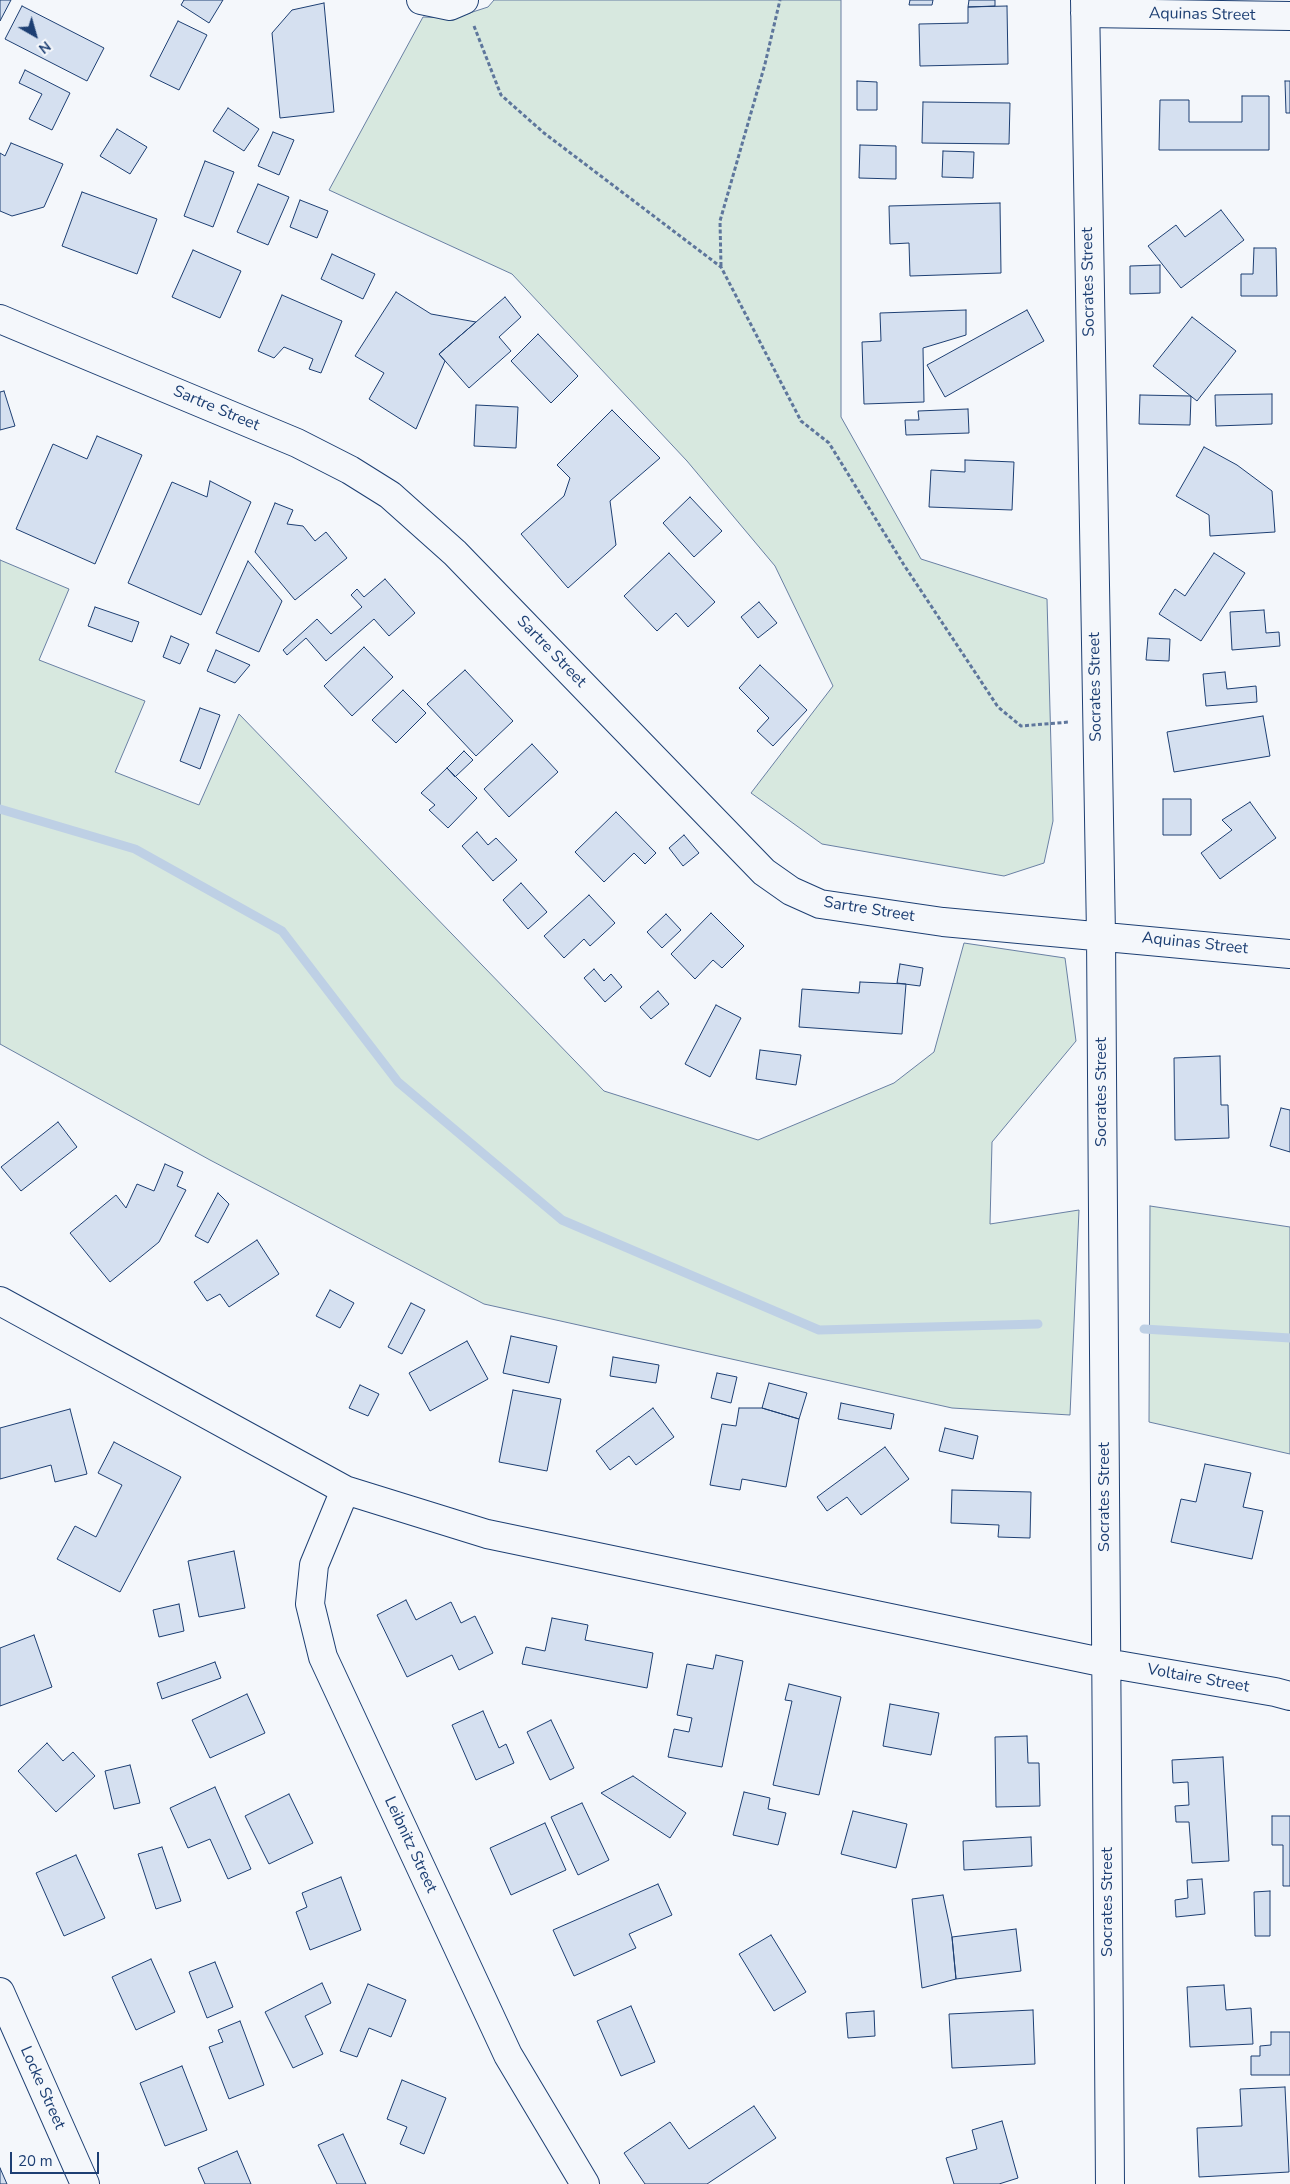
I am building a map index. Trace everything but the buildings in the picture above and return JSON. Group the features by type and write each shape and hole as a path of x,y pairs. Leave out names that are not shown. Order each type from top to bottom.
{"street":[{"path":"420,0 450,6 464,0"},
{"name":"Aquinas Street","path":"1085,6 1290,16"},
{"name":"Socrates Street","path":"1085,6 1101,935 1110,2184"},
{"name":"Sartre Street","path":"0,319 297,443 350,470 390,495 455,553 764,872 791,891 820,904 943,922 1101,935"},
{"name":"Aquinas Street","path":"1101,935 1290,954"},
{"name":"Voltaire Street","path":"0,1301 345,1490 487,1534 1106,1663 1290,1696"},
{"name":"Leibnitz Street","path":"345,1490 314,1565 310,1604 323,1657 508,2055 585,2184"},
{"name":"Locke Street","path":"0,1992 85,2184"}],"path":[{"path":"780,0 765,64 720,221 722,267 802,421 830,443 904,565 998,707 1022,726 1097,719"},
{"path":"474,25 501,95 544,133 722,267"}],"shaded area":[{"path":"494,0 841,0 841,417 921,559 1047,599 1053,821 1044,863 1004,876 822,844 751,793 833,686 775,566 687,461 512,274 329,190 423,17 454,18 488,7"},
{"path":"0,560 69,589 39,660 145,701 115,772 199,805 239,714 604,1091 758,1140 894,1083 934,1052 964,943 1065,958 1076,1041 992,1142 990,1224 1079,1210 1070,1415 952,1408 484,1304 210,1160 0,1044"},
{"path":"1150,1206 1290,1227 1290,1454 1149,1422"}],"waterway":[{"path":"0,809 135,849 282,931 398,1082 562,1220 819,1330 1038,1324"},
{"path":"1144,1329 1290,1338"}]}
